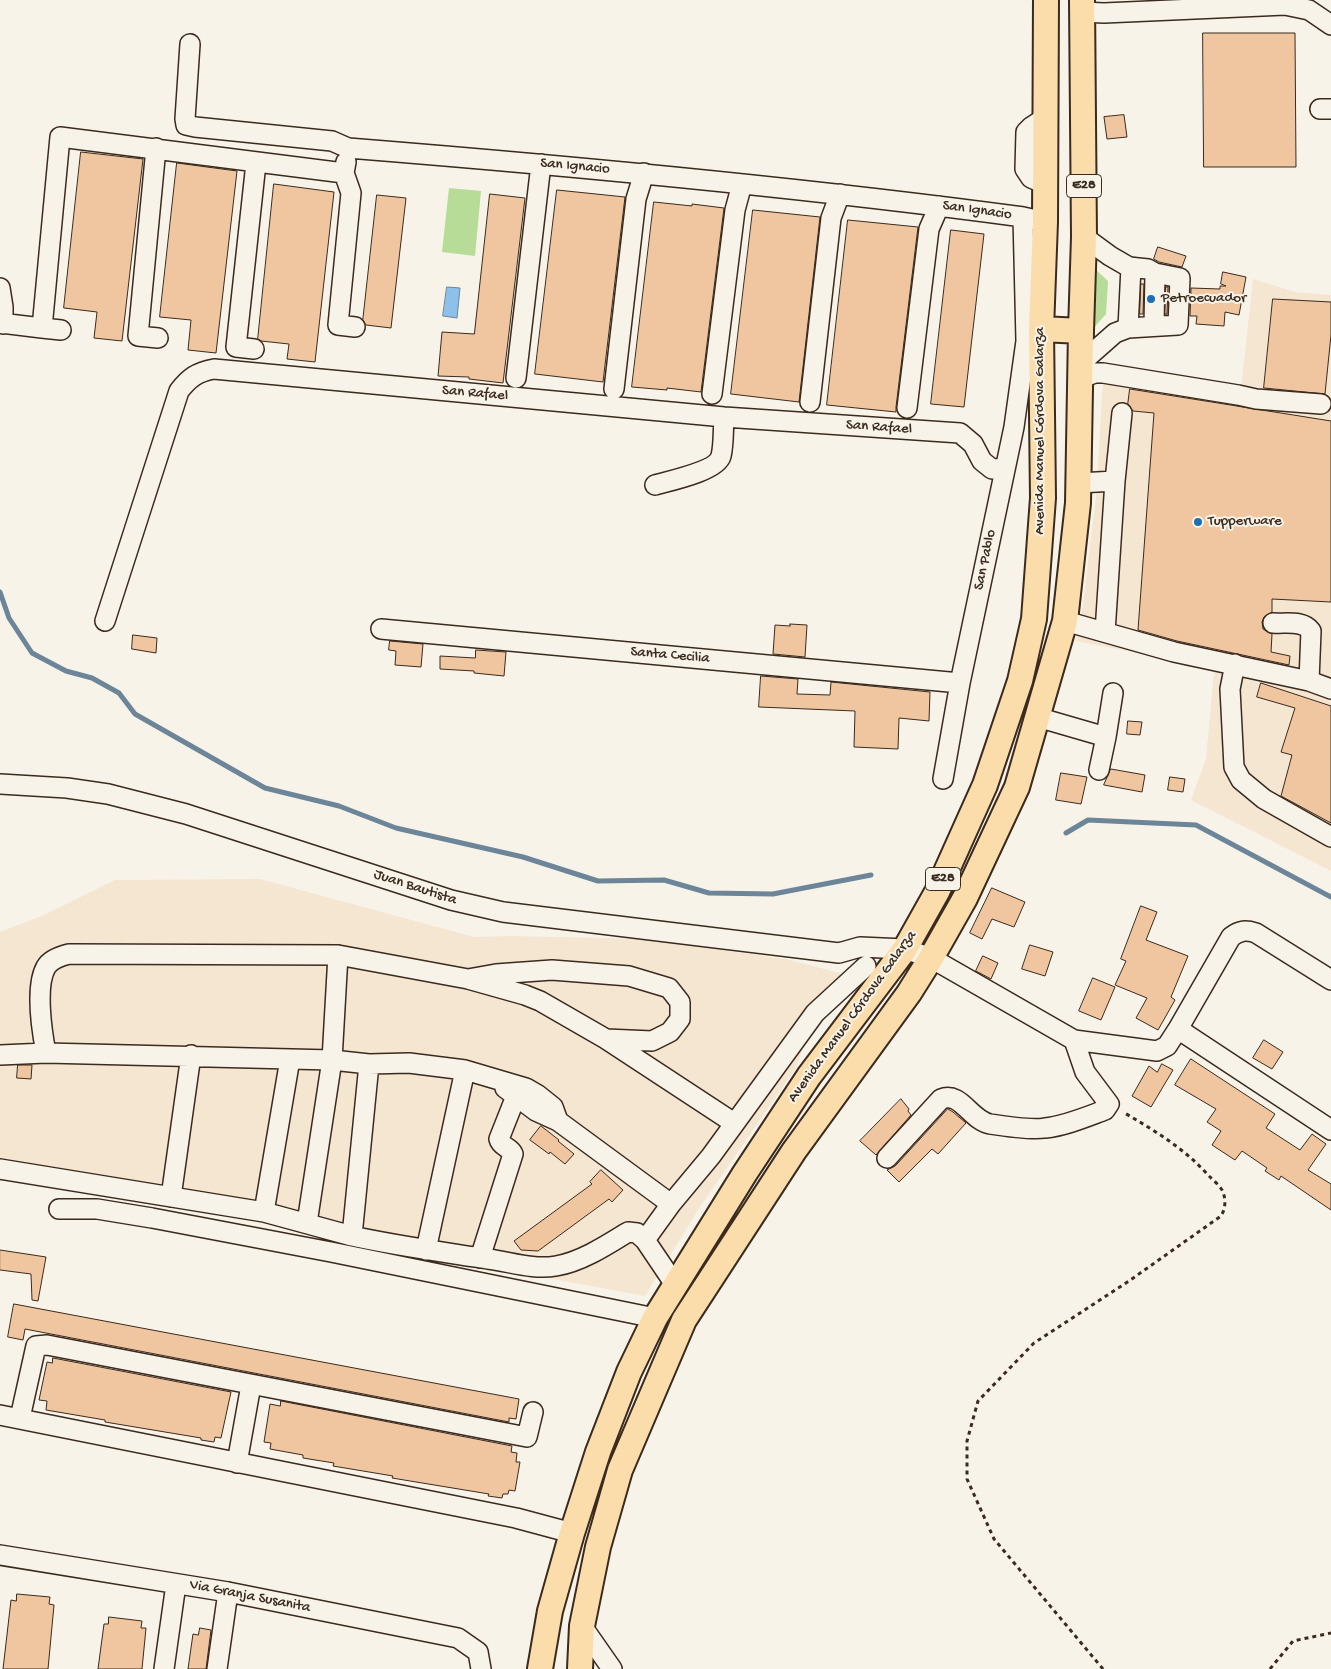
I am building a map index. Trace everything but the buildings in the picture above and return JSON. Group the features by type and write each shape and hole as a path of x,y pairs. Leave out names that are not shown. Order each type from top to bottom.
{"main road":[{"name":"Avenida Manuel Córdova Galarza","path":"540,1669 550,1611 598,1452 629,1372 655,1318 745,1173 874,972 905,949 937,892 985,785 1020,682 1034,620 1043,498 1033,335 1034,220 1045,184 1046,0"},
{"name":"Avenida Manuel Córdova Galarza","path":"580,1669 582,1626 598,1548 620,1470 684,1320 794,1151 909,993 931,958 965,898 1017,788 1065,620 1078,503 1084,237 1082,6"},
{"path":"1033,335 1081,331"}],"street":[{"path":"1082,6 1284,5 1309,10 1331,25"},
{"name":"San Ignacio","path":"190,44 186,125 195,128 332,141 346,160 542,164 840,194 1034,220"},
{"path":"42,328 60,137 244,159 256,163 346,160 351,193 338,325 354,327"},
{"path":"156,148 138,336 158,338"},
{"path":"254,349 236,347 256,163"},
{"path":"516,378 542,164"},
{"path":"614,389 636,200 644,174"},
{"path":"712,394 735,210 742,184"},
{"path":"810,402 831,218 840,194"},
{"path":"908,408 929,229 939,206"},
{"path":"1081,370 1115,333 1128,328 1178,324 1180,278 1155,273 1148,269 1130,267 1110,256 1084,237"},
{"path":"1128,328 1130,267"},
{"path":"0,288 3,307 1,323 61,330"},
{"name":"San Pablo","path":"943,779 960,682 1033,335"},
{"name":"San Rafael","path":"105,621 178,391 189,379 201,371 214,369 724,417 960,433 973,444 982,461 992,469 1005,468"},
{"path":"1081,370 1229,393 1256,399 1322,404"},
{"path":"1106,632 1114,481 1122,413"},
{"path":"655,486 697,472 716,463 721,458 724,417"},
{"path":"1079,483 1114,481"},
{"path":"1065,620 1174,652 1235,664 1331,688"},
{"path":"1273,623 1308,626 1311,631 1309,681"},
{"name":"Santa Cecilia","path":"381,628 960,682"},
{"path":"1235,664 1230,689 1234,767 1241,780 1264,799 1331,837"},
{"path":"1098,770 1106,737 1113,693"},
{"path":"1038,717 1106,737"},
{"name":"Juan Bautista","path":"0,784 108,794 153,805 474,907 513,914 840,952 860,947 905,949 931,958 1074,1040"},
{"path":"887,1158 941,1099 947,1097 954,1098 977,1118 989,1123 1044,1128 1105,1110 1109,1104 1085,1072 1074,1040 1157,1051 1167,1046 1231,937 1238,932 1246,930 1256,933 1331,980"},
{"name":"Juan Bautista","path":"840,952 909,993"},
{"path":"46,1053 41,1027 42,976 46,966 63,955 338,955 468,979 540,1000 606,1039 734,1123"},
{"path":"307,1223 332,1060 338,955"},
{"path":"468,979 496,974 552,970 629,976 669,988 680,1002 680,1019 670,1032 652,1041 606,1039"},
{"path":"645,1240 671,1204 711,1156 815,1013 874,972"},
{"path":"1178,1029 1331,1130"},
{"path":"0,1055 46,1053 191,1055 332,1060 369,1064 409,1063 464,1070 490,1079 517,1085 538,1095 553,1107 558,1121"},
{"path":"171,1197 191,1055"},
{"path":"264,1212 290,1059"},
{"path":"352,1236 369,1064"},
{"path":"426,1250 464,1070"},
{"path":"490,1079 536,1111 558,1121 671,1204"},
{"path":"480,1258 513,1154 511,1150 501,1144 499,1139 516,1096"},
{"path":"0,1169 264,1212 389,1244 527,1266 556,1266 575,1261 628,1232 637,1233 645,1240 676,1286"},
{"path":"59,1209 97,1209 152,1218 655,1318"},
{"path":"20,1418 36,1346 48,1345 527,1437 534,1412"},
{"path":"237,1463 251,1385"},
{"path":"0,1415 516,1518 572,1533"},
{"name":"Via Granja Susanita","path":"0,1555 228,1592 458,1638 478,1652 481,1669"},
{"path":"164,1669 176,1584"},
{"path":"217,1669 228,1592"},
{"path":"582,1626 612,1669"}],"path":[{"path":"1103,1669 994,1539 967,1480 967,1441 978,1401 1034,1343 1129,1281 1221,1216 1224,1210 1225,1199 1222,1189 1200,1166 1169,1140 1109,1104"},
{"path":"1270,1669 1293,1641 1331,1633"}],"shaded area":[{"name":"Tupperware","path":"1253,279 1295,292 1331,295 1331,871 1191,800 1206,759 1214,671 1173,660 1076,641 1083,605 1096,496 1103,379 1241,389"},
{"path":"260,879 474,937 649,939 790,960 863,979 826,1014 804,1044 796,1068 700,1207 645,1296 336,1239 228,1216 0,1175 0,932 44,915 115,880"}],"green space":[{"path":"449,188 481,191 475,256 442,252"},
{"path":"1092,266 1108,281 1106,314 1091,331"}],"water":[{"path":"447,287 460,288 457,318 443,316"}],"waterway":[{"path":"0,592 9,618 32,653 66,671 92,678 119,693 135,714 265,788 339,806 396,828 523,857 598,881 664,880 709,893 773,894 871,875"},
{"path":"1066,833 1088,820 1196,825 1331,897"}],"place":[{"name":"Petroecuador","path":"1151,299"},
{"name":"Tupperware","path":"1198,522"}]}
